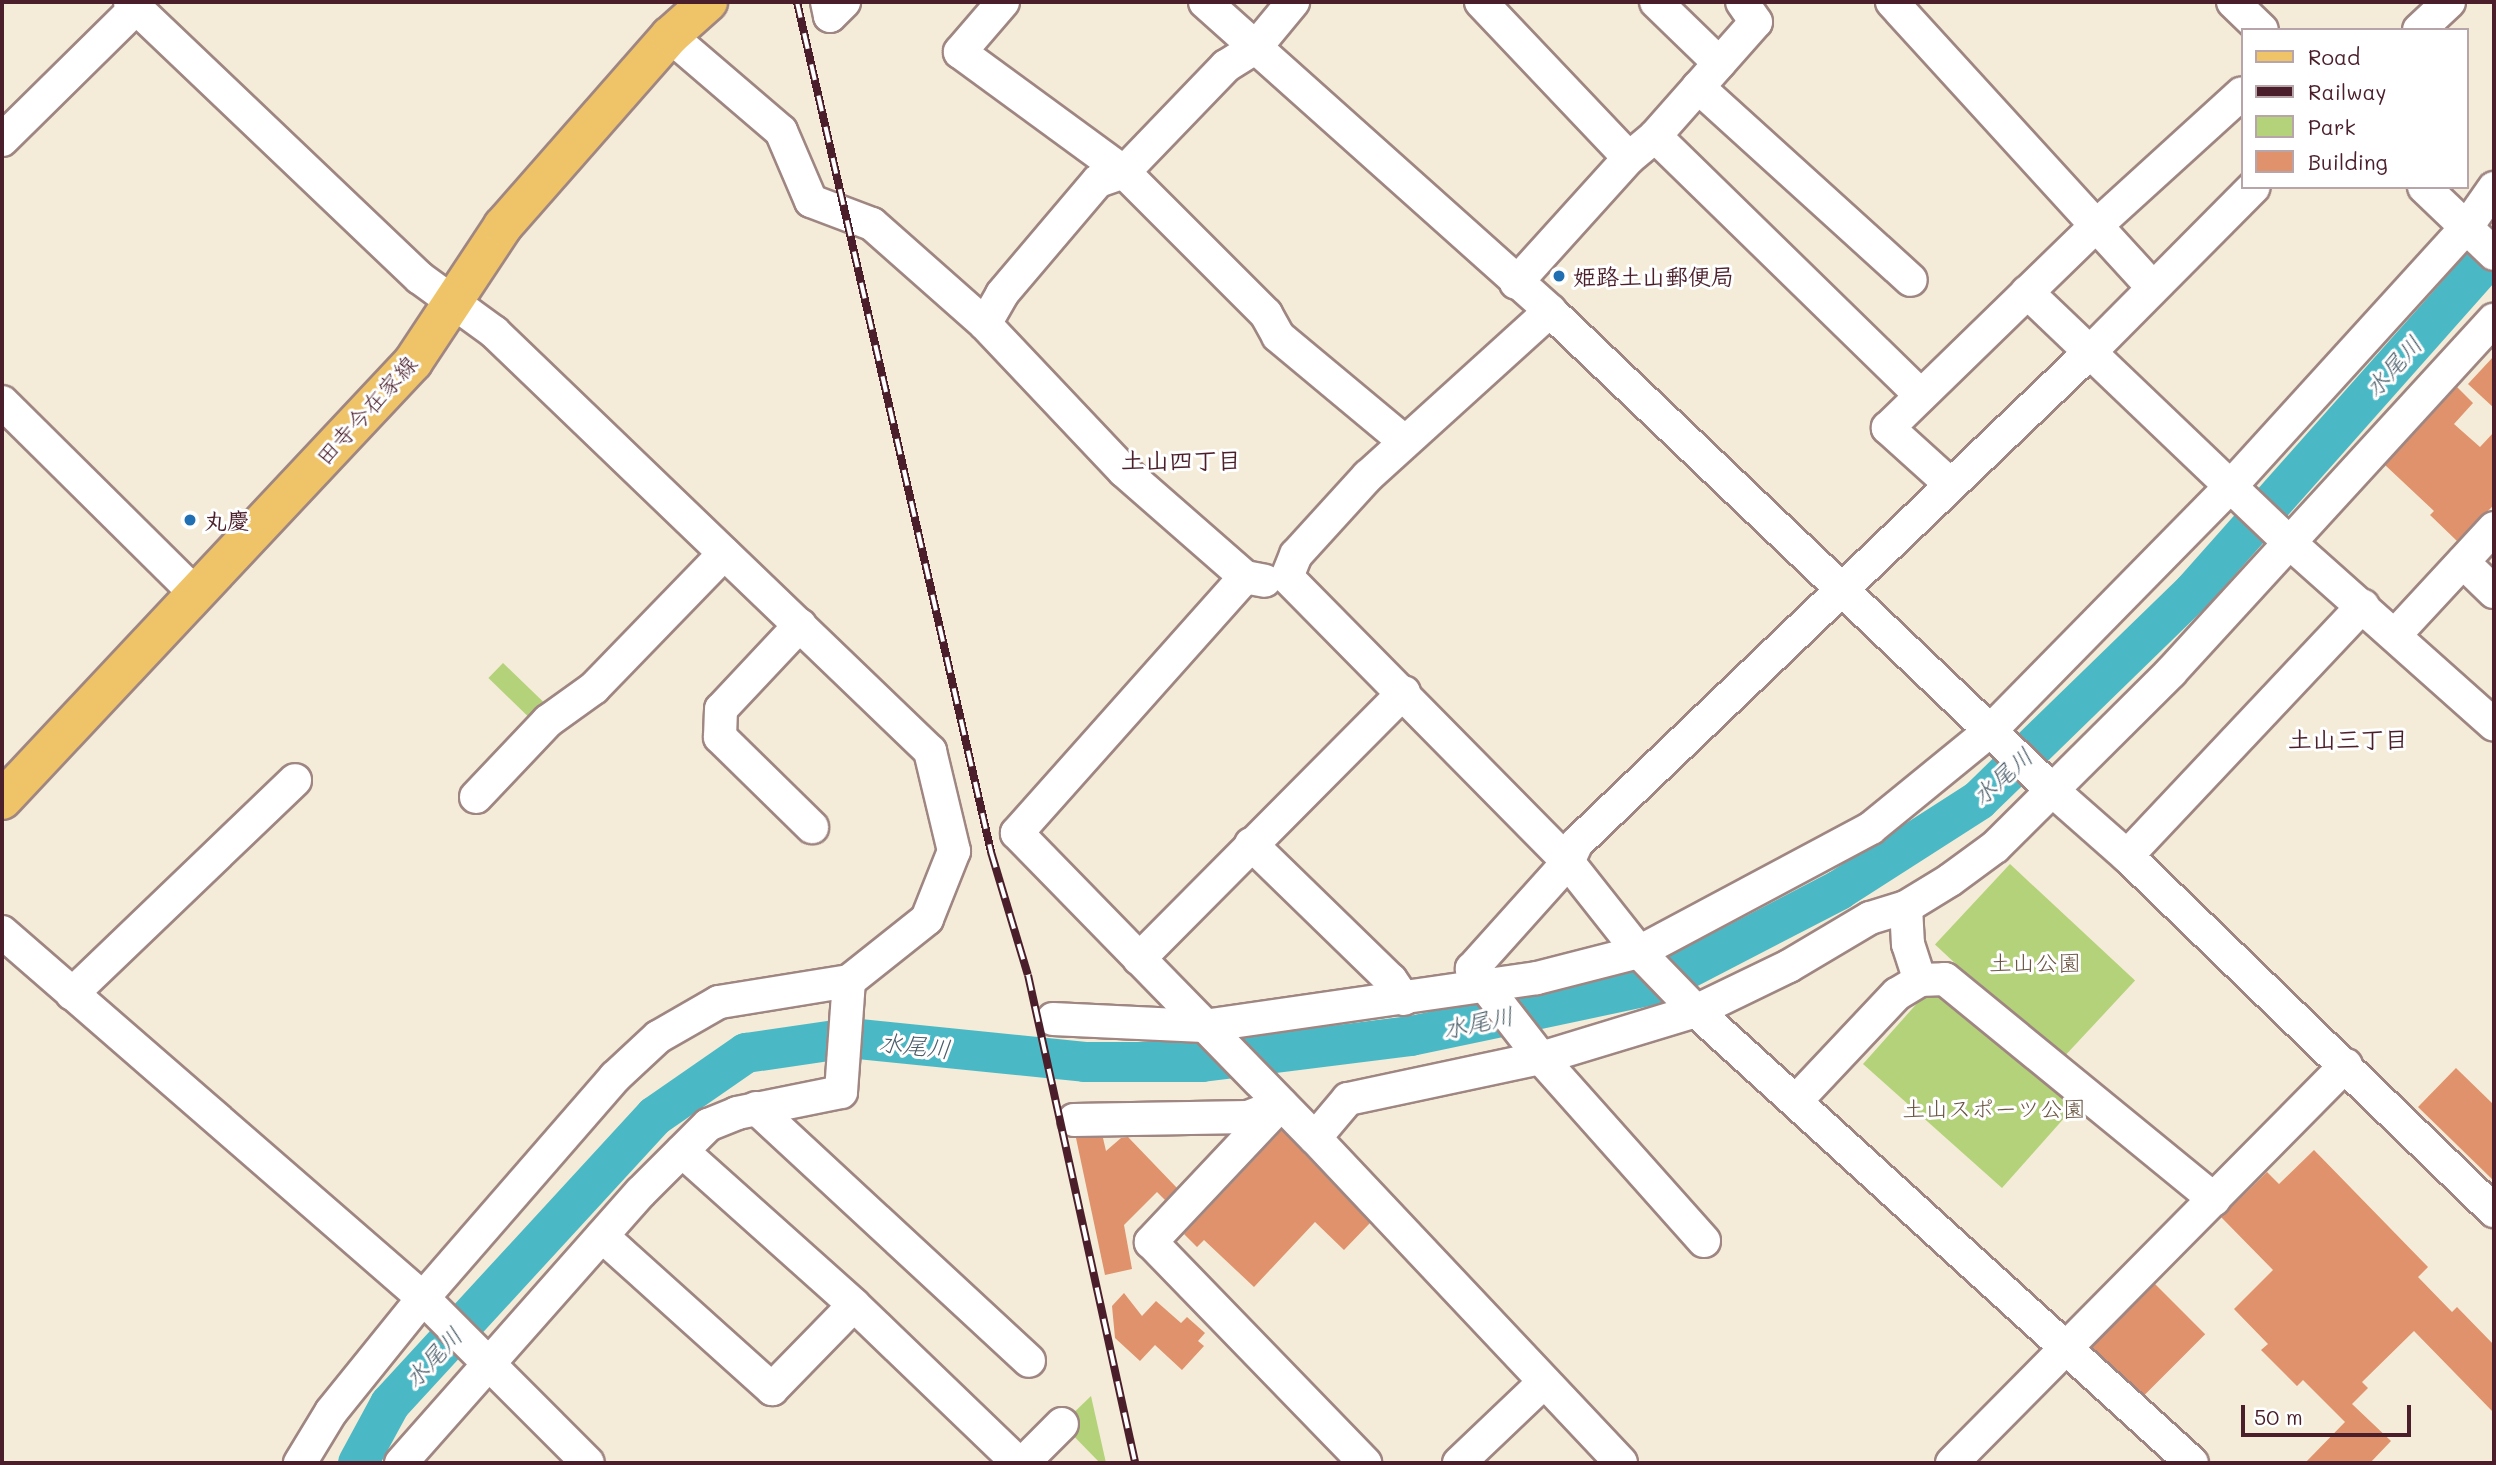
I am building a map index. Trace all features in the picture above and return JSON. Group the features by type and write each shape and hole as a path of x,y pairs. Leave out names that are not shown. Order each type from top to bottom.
{"main road":[{"name":"田寺今在家線","path":"2,800 413,362 452,300 526,198 670,36 708,2"}],"street":[{"path":"827,2 830,16 844,2"},
{"path":"1003,2 960,52 1124,172 1266,314 1278,336 1404,441"},
{"path":"1205,2 1550,311 2051,789 2127,856 2346,1065 2494,1212"},
{"path":"985,324 1002,294 1098,181 1124,172 1226,66 1255,48 1293,2"},
{"path":"1481,2 1629,158"},
{"path":"1656,2 1719,63"},
{"path":"1516,283 1629,158 1655,136 1756,22 1742,2"},
{"path":"1892,2 2152,287"},
{"path":"2234,2 2260,28"},
{"path":"2420,28 2449,2"},
{"path":"2,140 133,5 420,278 494,332 930,751 954,851 926,919 849,981 719,1002 658,1037 615,1077 423,1298 331,1412 300,1463"},
{"path":"670,36 781,131 811,201 872,225 985,324 1124,471 1245,577 1264,581 1287,576"},
{"path":"1698,87 1911,280"},
{"path":"1950,484 1888,428 1919,394 2096,226 2240,95"},
{"path":"1655,136 1919,394"},
{"path":"1053,1019 1204,1026 1483,988 1639,952 1871,828 1991,730 2231,486 2466,228 2494,188"},
{"path":"1704,1241 1541,1058 1483,988 1472,969 1568,862 1577,843 2088,354 2252,189"},
{"path":"2426,189 2494,254"},
{"path":"2027,292 2088,354 2290,543 2494,725"},
{"path":"1287,576 1296,555 1404,441 1550,311"},
{"path":"1315,1138 1348,1099 1541,1058 1696,1011 1789,966 1870,918 1906,907 1995,848 2051,789 2171,672 2494,319"},
{"path":"2,402 196,594"},
{"path":"2395,635 2494,528"},
{"path":"476,797 548,720 594,688 724,554"},
{"path":"2463,562 2494,592"},
{"path":"1287,576 1404,692 1568,862 1639,952 1696,1011 2192,1463"},
{"path":"1245,577 1017,833 1315,1138 1621,1463"},
{"path":"2127,856 2363,606"},
{"path":"800,625 720,709 720,737 812,827"},
{"path":"1139,959 1404,692"},
{"path":"72,994 295,780"},
{"path":"1251,844 1391,980 1404,999"},
{"path":"1906,907 1908,944 1920,980"},
{"path":"2,932 423,1298 588,1463"},
{"path":"1797,1101 1898,994 1920,980 1945,979 2214,1199"},
{"path":"401,1463 602,1236 708,1125 756,1108 841,1091 849,981"},
{"path":"1952,1463 2346,1065"},
{"path":"1074,1120 1248,1117 1281,1104"},
{"path":"1281,1104 1151,1242 1350,1458"},
{"path":"756,1108 1029,1361"},
{"path":"682,1151 855,1305 1021,1463 1062,1424"},
{"path":"602,1236 772,1389 855,1305"},
{"path":"1459,1463 1543,1382"}],"green space":[{"path":"503,663 548,706 533,721 488,678"},
{"name":"土山公園","path":"2010,864 2135,981 2060,1061 1935,944"},
{"name":"土山スポーツ公園","path":"1928,991 1943,991 2074,1107 2002,1188 1863,1064"},
{"path":"1091,1396 1106,1463 1100,1463 1062,1424"}],"building":[{"path":"2494,356 2494,408 2468,384"},
{"path":"2457,387 2473,403 2454,424 2480,447 2494,432 2494,505 2457,541 2430,515 2434,511 2385,465"},
{"path":"2456,1068 2494,1105 2494,1181 2418,1107"},
{"path":"1282,1130 1370,1223 1344,1250 1315,1222 1254,1287 1204,1240 1197,1247 1184,1234"},
{"path":"1128,1137 1177,1188 1165,1200 1157,1192 1124,1225 1132,1269 1105,1275 1076,1138 1103,1138 1106,1151 1121,1138"},
{"path":"2314,1150 2428,1267 2418,1277 2452,1312 2457,1307 2494,1345 2494,1413 2414,1331 2362,1382 2368,1388 2352,1404 2391,1441 2370,1463 2305,1463 2345,1422 2303,1380 2297,1386 2261,1350 2268,1344 2234,1309 2273,1270 2221,1217 2267,1172 2279,1184"},
{"path":"2155,1284 2205,1334 2142,1397 2092,1347"},
{"path":"1124,1293 1142,1316 1156,1301 1181,1323 1187,1317 1205,1333 1198,1341 1204,1346 1182,1370 1155,1345 1140,1361 1115,1338 1112,1306"}],"waterway":[{"name":"水尾川","path":"358,1463 390,1404 655,1116 746,1053 849,1038 1085,1062 1202,1062 1411,1036 1658,984 1839,890 1979,800 2193,592 2494,253"}],"railway":[{"path":"797,2 991,852 1028,975 1135,1463"}],"place":[{"name":"姫路土山郵便局","path":"1559,276"},
{"name":"丸慶","path":"190,520"}],"district":[{"name":"土山四丁目","path":"1181,460"},
{"name":"土山三丁目","path":"2348,739"}]}
